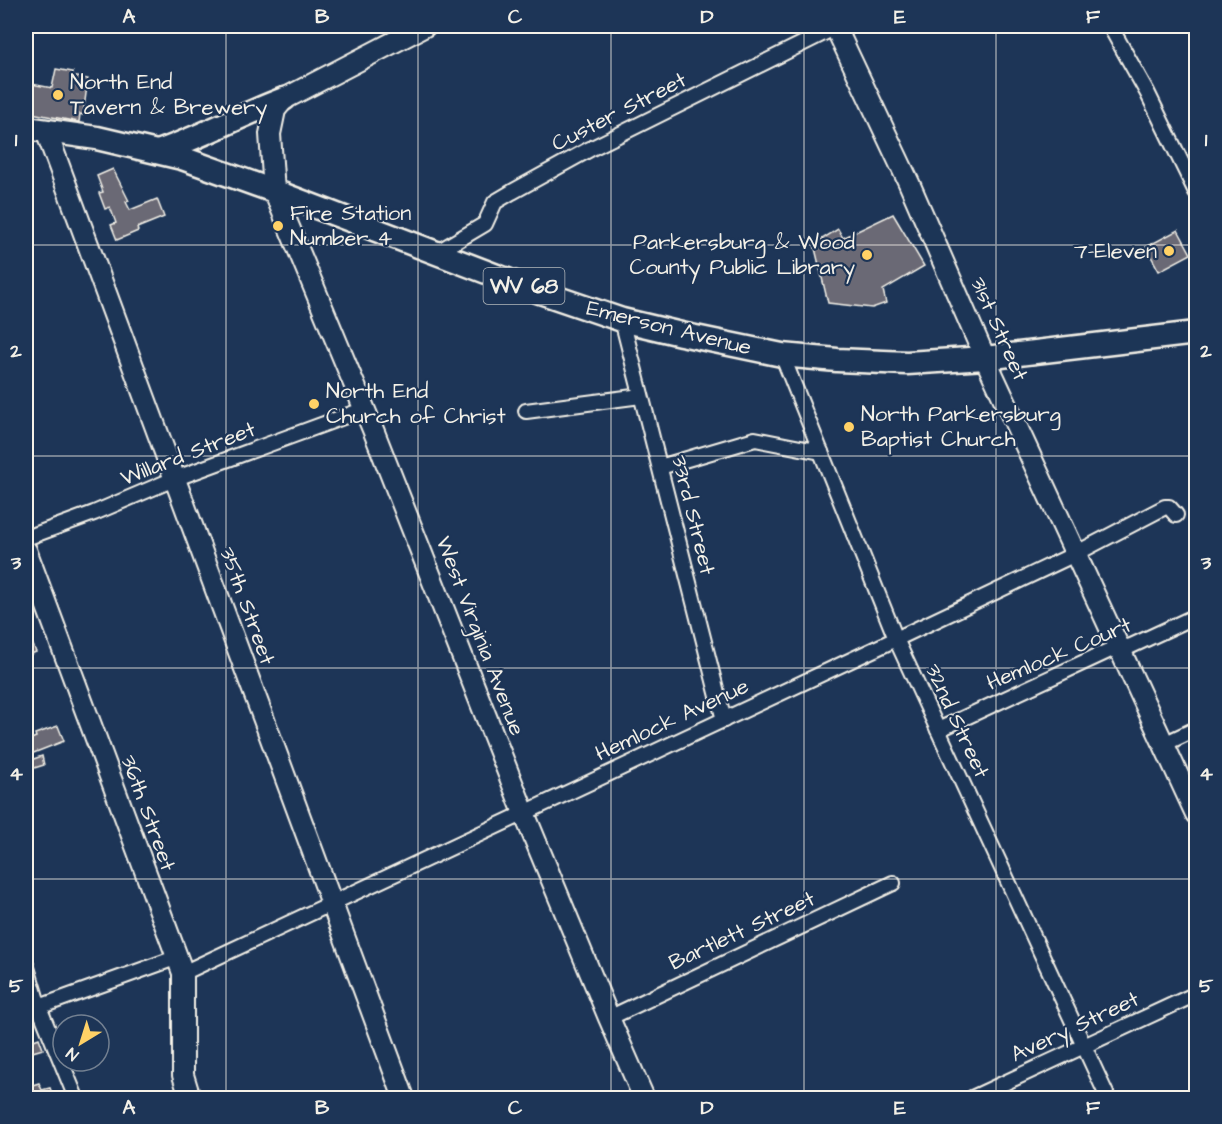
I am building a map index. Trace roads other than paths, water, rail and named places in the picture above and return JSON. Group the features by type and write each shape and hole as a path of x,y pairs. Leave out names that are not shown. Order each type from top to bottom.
{"main road":[{"path":"158,152 284,99"},
{"name":"Emerson Avenue","path":"36,129 97,138 182,158 531,289 622,320 782,355 907,363 985,358 1197,333"}],"street":[{"path":"284,99 425,26"},
{"name":"Custer Street","path":"436,253 485,224 495,202 512,192 590,149 836,26"},
{"name":"31st Street","path":"836,26 909,183 985,358 1197,814"},
{"path":"1110,26 1147,92 1197,192"},
{"name":"West Virginia Avenue","path":"284,99 275,110 270,134 274,191 365,409 524,813 644,1098"},
{"name":"35th Street","path":"36,129 174,479 404,1098"},
{"name":"33rd Street","path":"622,320 724,720"},
{"name":"32nd Street","path":"782,355 896,639 1108,1098"},
{"path":"526,411 641,396"},
{"name":"Willard Street","path":"26,537 94,513 174,479 365,409"},
{"path":"660,467 755,439 820,452"},
{"name":"Hemlock Avenue","path":"39,1007 180,965 332,903 1076,554 1165,507 1169,507 1176,515"},
{"name":"36th Street","path":"26,550 180,965 183,1075 190,1098"},
{"name":"Hemlock Court","path":"938,730 1119,646 1129,647 1197,616"},
{"path":"1164,744 1197,729"},
{"name":"Bartlett Street","path":"609,1018 893,883"},
{"path":"26,964 39,1007 76,1098"},
{"name":"Avery Street","path":"972,1098 1197,994"}],"place":[{"name":"North End Tavern & Brewery","path":"58,95"},
{"name":"Fire Station Number 4","path":"278,226"},
{"name":"7-Eleven","path":"1169,251"},
{"name":"Parkersburg & Wood County Public Library","path":"867,255"},
{"name":"North End Church of Christ","path":"314,404"},
{"name":"North Parkersburg Baptist Church","path":"849,427"}]}
